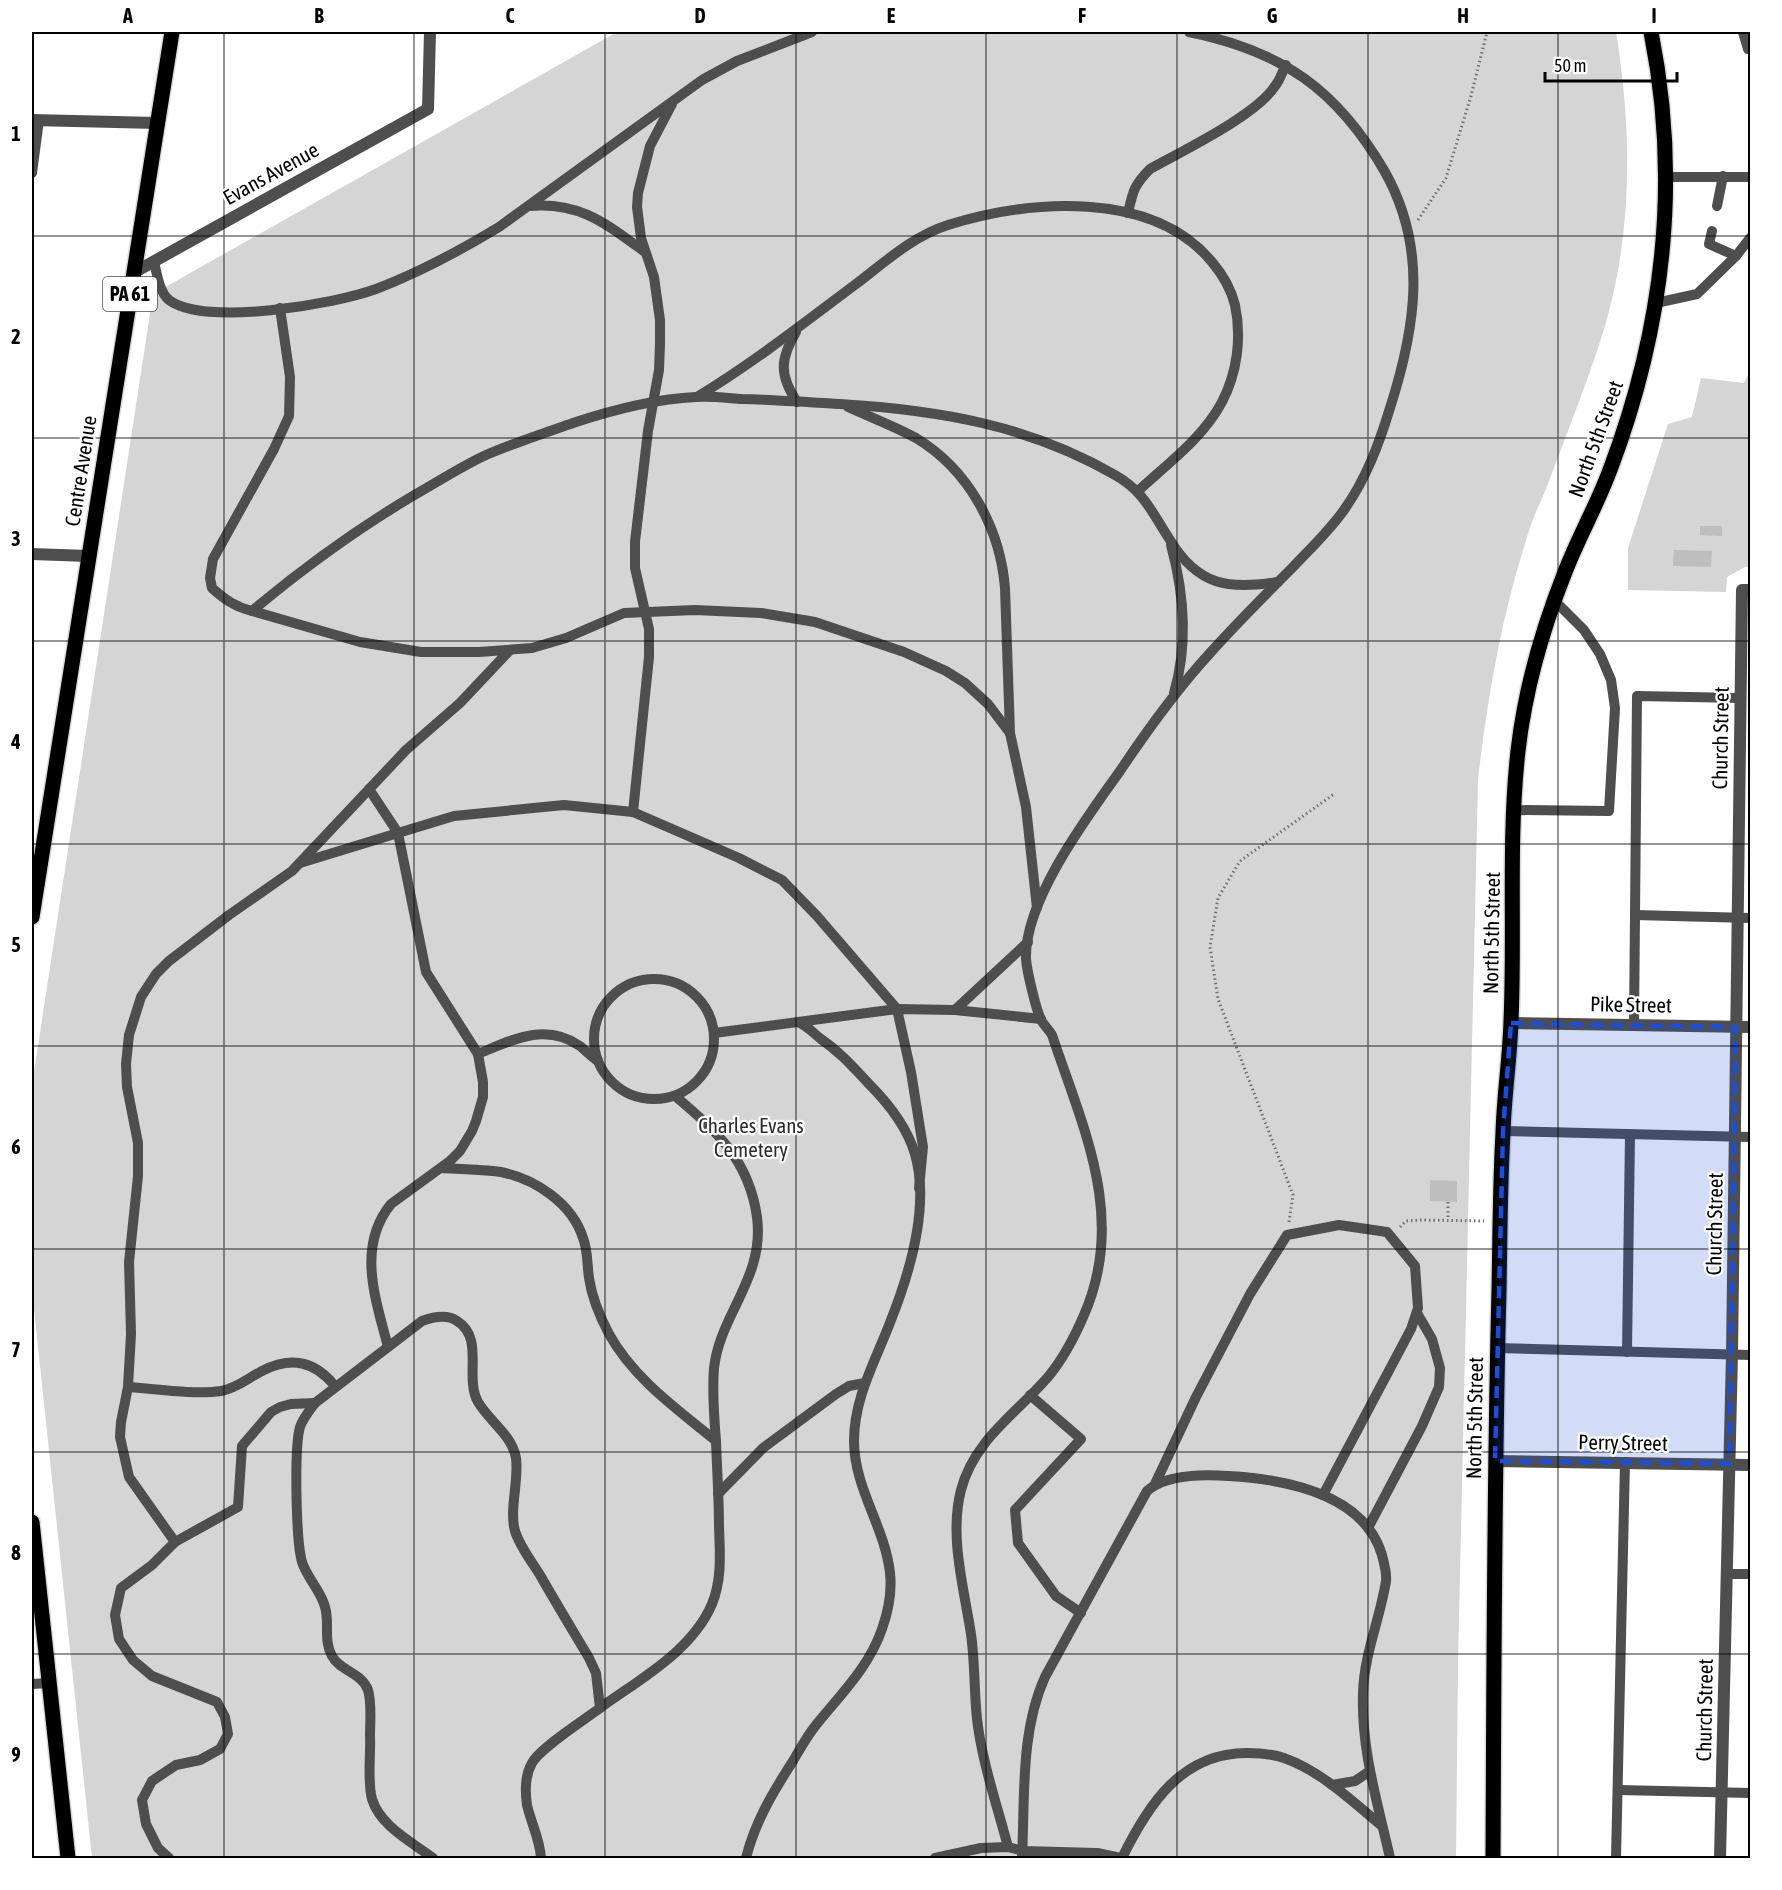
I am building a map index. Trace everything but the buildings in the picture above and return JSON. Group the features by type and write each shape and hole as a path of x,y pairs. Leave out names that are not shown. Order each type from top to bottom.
{"main road":[{"name":"Centre Avenue","path":"32,917 172,32"},
{"name":"North 5th Street","path":"1493,1858 1497,1348 1503,1131 1511,1023 1517,754 1523,711 1543,632 1566,568 1608,476 1626,425 1640,379 1656,303 1661,268 1667,177 1665,120 1651,32"},
{"path":"32,1522 68,1858"}],"street":[{"name":"Evans Avenue","path":"133,273 428,109 430,32"},
{"path":"35,120 157,123"},
{"path":"32,554 88,556"},
{"name":"Church Street","path":"1720,1858 1728,1574 1736,1027 1744,918 1741,698 1746,590"},
{"name":"Pike Street","path":"1511,1023 1750,1027"},
{"name":"Perry Street","path":"1495,1461 1750,1465"}],"lane":[{"path":"154,262 168,299 185,307 220,313 242,313 339,300 389,284 473,243 499,227 702,80 737,61 812,32"},
{"path":"1008,1847 977,1720 972,1642 956,1524 958,1503 964,1480 981,1446 1049,1376 1077,1332 1092,1298 1101,1251 1102,1222 1101,1194 1095,1164 1052,1035 1041,1019 1026,959 1028,942 1038,908 1052,875 1099,799 1172,699 1212,651 1326,533 1345,509 1378,445 1398,382 1412,318 1413,263 1407,222 1398,196 1368,144 1335,105 1286,65 1229,41 1189,32"},
{"path":"1743,32 1748,49"},
{"path":"1128,213 1136,184 1150,169 1233,122 1257,105 1275,87 1286,65"},
{"path":"633,812 649,657 649,629 635,568 635,542 648,431 659,370 660,320 654,277 648,254 640,238 638,193 650,146 675,99"},
{"path":"32,173 35,120"},
{"path":"1717,206 1723,176"},
{"path":"1667,177 1750,177"},
{"path":"528,206 551,204 578,210 611,227 648,254"},
{"path":"697,397 739,372 913,242 947,225 1042,207 1088,207 1128,213 1172,228 1204,253 1221,273 1233,296 1239,332 1235,366 1228,391 1214,415 1194,440 1138,491"},
{"path":"1712,231 1709,244 1736,256"},
{"path":"1656,303 1696,294 1736,256 1750,238"},
{"path":"280,308 290,377 289,416 274,449 213,559 210,578 213,588 229,603 328,634 406,651 479,652 548,644 615,616 646,611 695,610 761,613 815,622 904,652 946,670 977,693 1004,722 1010,733"},
{"path":"797,402 787,387 784,355 799,326"},
{"path":"252,611 302,570 359,529 454,471 488,454 536,435 593,417 653,402 697,397 842,404 940,414 1016,431 1084,459 1123,480 1138,491 1150,506 1169,539 1189,564 1212,580 1232,586 1278,582"},
{"path":"842,404 915,438 945,459 965,483 990,522 1004,567 1010,733 1026,807 1038,908"},
{"path":"1169,539 1180,584 1182,637 1181,664 1172,699"},
{"path":"1514,810 1609,811 1615,708 1611,680 1584,630 1554,600"},
{"path":"175,1542 129,1477 120,1429 128,1387 129,1262 134,1233 138,1159 126,1064 129,1035 141,997 156,974 169,961 300,863 406,750 460,703 510,650"},
{"path":"1634,1025 1637,696 1741,698"},
{"path":"369,789 398,833 426,972 478,1054 483,1082 483,1097 476,1121 460,1152 391,1204 385,1211 373,1240 371,1283 388,1347"},
{"path":"300,863 454,816 564,805 633,812 739,858 782,880 817,916 897,1009 911,1072 923,1147 917,1234 912,1257 891,1320 865,1383 855,1425 854,1454 861,1484 889,1563 891,1589 883,1627 868,1660 857,1677 813,1728 763,1812 754,1831 746,1858"},
{"path":"1635,915 1744,918"},
{"path":"955,1010 1028,942"},
{"path":"643,980 663,980 684,986 697,997 709,1014 714,1034 713,1054 707,1069 693,1085 675,1096 655,1099 634,1096 609,1079 598,1061 594,1041 601,1010 623,988 643,980"},
{"path":"714,1034 897,1009 955,1010 1041,1019"},
{"path":"798,1022 806,1025 835,1048 886,1102 900,1122 915,1154 919,1188"},
{"path":"478,1054 524,1035 534,1034 568,1041 579,1046 598,1061"},
{"path":"542,1858 526,1798 526,1781 532,1763 568,1731 671,1655 693,1635 703,1622 717,1591 720,1563 713,1399 715,1360 724,1331 750,1274 756,1244 756,1216 738,1160 706,1122 675,1096"},
{"path":"1503,1131 1750,1137"},
{"path":"1627,1352 1630,1134"},
{"path":"441,1168 501,1172 541,1188 561,1203 570,1213 584,1238 592,1294 603,1323 621,1353 653,1388 716,1441"},
{"path":"1155,1484 1196,1397 1250,1294 1287,1235 1339,1225 1387,1232 1415,1266 1419,1308 1396,1358 1323,1495"},
{"path":"1368,1528 1422,1426 1439,1387 1440,1368 1432,1339 1417,1313"},
{"path":"433,1858 391,1826 376,1809 371,1790 368,1690 359,1677 333,1658 327,1643 326,1607 304,1568 300,1555 296,1455 305,1416 315,1403 422,1321 437,1317 450,1317 464,1327 472,1340 473,1386 477,1400 514,1450 517,1470 515,1530 589,1658 596,1673 600,1708"},
{"path":"1497,1348 1750,1355"},
{"path":"128,1387 223,1391 236,1387 263,1370 291,1362 307,1364 319,1369 335,1386"},
{"path":"718,1494 763,1448 836,1394 849,1386 865,1383"},
{"path":"1030,1395 1081,1439 1015,1510 1018,1543 1056,1596 1080,1613"},
{"path":"168,1858 158,1848 146,1824 142,1800 152,1781 176,1766 200,1760 220,1749 228,1734 225,1717 217,1702 152,1676 134,1660 119,1639 115,1615 121,1588 152,1565 175,1542 238,1507 242,1446 271,1412 291,1404 315,1403"},
{"path":"1616,1858 1625,1462"},
{"path":"1022,1855 1028,1735 1034,1707 1045,1677 1147,1491 1155,1484 1189,1477 1240,1477 1278,1481 1323,1495 1358,1515 1377,1539 1386,1579 1364,1678 1364,1726 1370,1771 1390,1858"},
{"path":"1728,1574 1750,1574"},
{"path":"32,1684 49,1683"},
{"path":"935,1858 981,1848 1008,1847 1022,1855 1097,1853 1121,1858 1146,1814 1173,1781 1186,1771 1227,1753 1272,1755 1293,1762 1332,1785 1382,1826"},
{"path":"1332,1785 1354,1781 1370,1771"},
{"path":"1617,1790 1750,1793"}],"path":[{"path":"1409,234 1446,178 1471,96 1487,32"},
{"path":"1287,1235 1293,1195 1218,999 1210,947 1218,898 1240,861 1335,794"},
{"path":"1448,1202 1448,1220"},
{"path":"1390,1236 1406,1221 1500,1221"}],"highlighted area":[{"path":"1511,1023 1736,1027 1730,1464 1495,1461 1503,1131"}],"green space":[{"name":"Charles Evans Cemetery","path":"617,32 1616,32 1622,71 1627,150 1627,190 1618,268 1599,345 1519,562 1497,654 1478,779 1458,1662 1456,1858 92,1858 32,1290 32,1085 153,294"},
{"path":"1750,370 1750,567 1745,567 1727,577 1726,592 1628,590 1628,548 1668,424 1692,417 1701,378 1744,383"}]}
